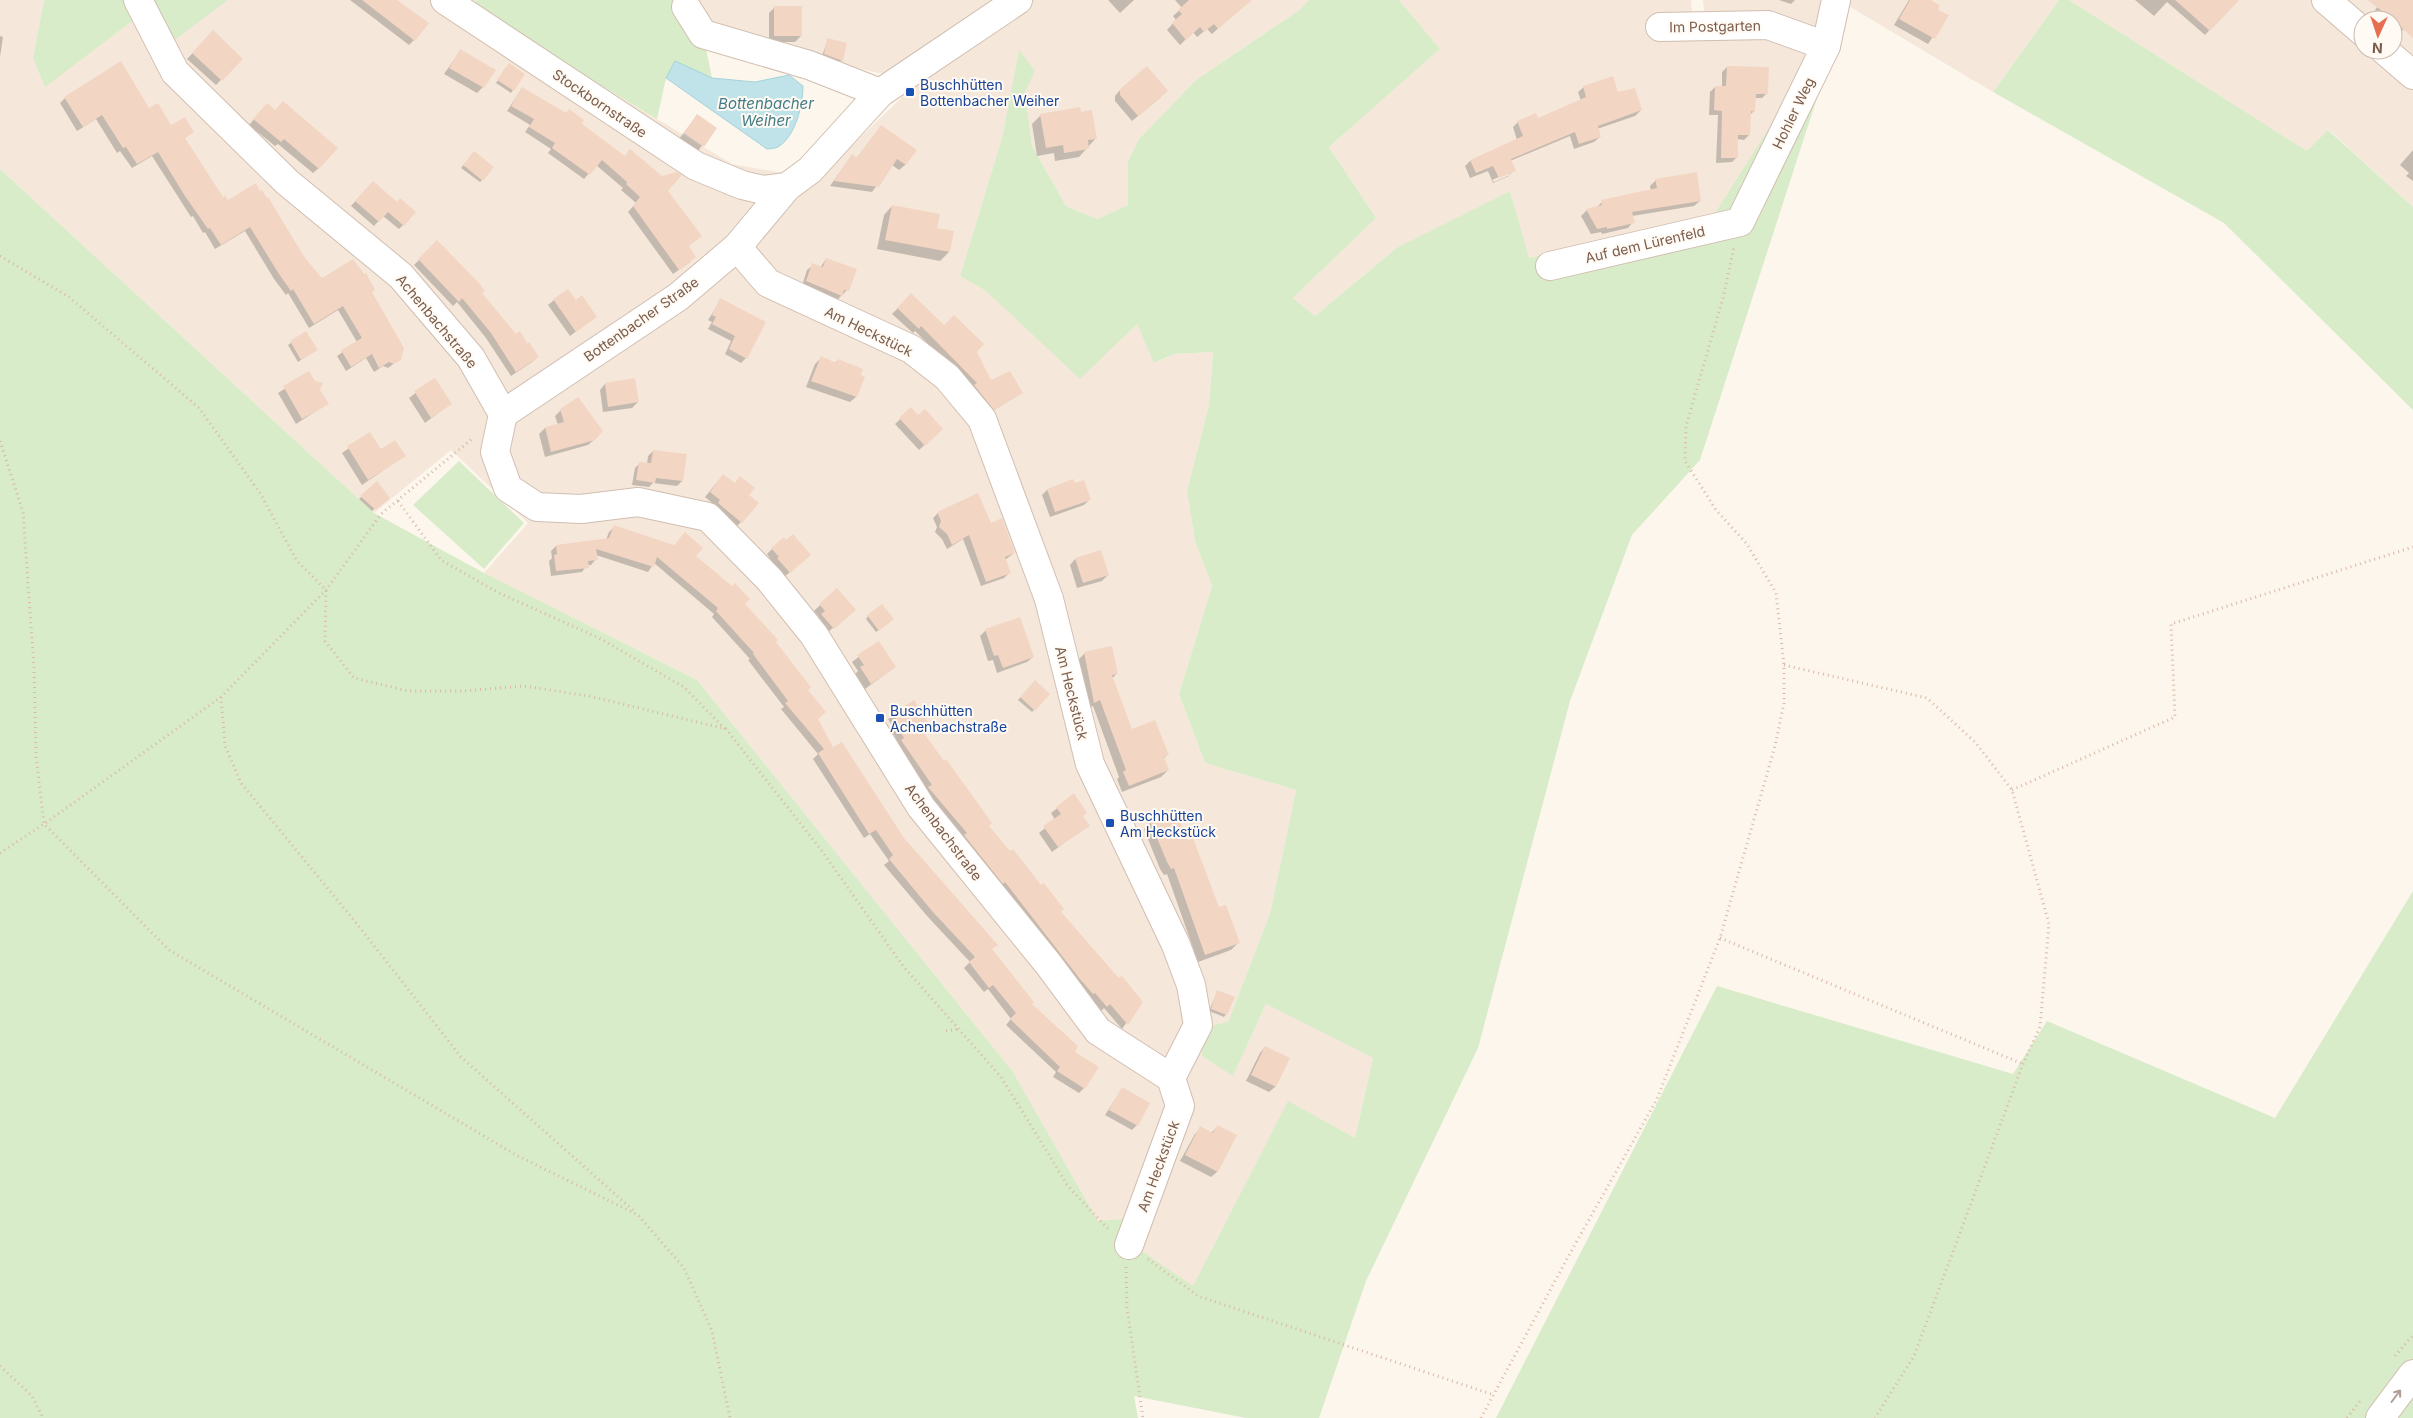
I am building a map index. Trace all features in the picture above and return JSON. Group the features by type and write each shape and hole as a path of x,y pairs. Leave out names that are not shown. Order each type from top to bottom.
{"street":[{"name":"Achenbachstraße","path":"138,0 175,72 287,182 401,276 471,358 503,414 495,452 508,488 537,507 581,508 638,502 708,517 769,579 814,635 921,807 1049,965 1098,1031 1171,1078"},
{"name":"Stockbornstraße","path":"445,0 696,166 742,185 775,189"},
{"name":"Bottenbacher Straße","path":"503,414 678,297 737,247 775,189 810,170 880,93 1018,0"},
{"name":"Hohler Weg","path":"1740,222 1826,46 1836,0"},
{"path":"2326,0 2353,23"},
{"path":"686,7 703,34 809,65 880,93"},
{"name":"Im Postgarten","path":"1660,27 1768,25 1826,46"},
{"path":"2396,60 2413,75"},
{"name":"Auf dem Lürenfeld","path":"1550,266 1740,222"},
{"name":"Am Heckstück","path":"737,247 768,284 910,349 947,377 982,419 1049,599 1090,764 1176,945 1191,985 1198,1025 1171,1078 1180,1106 1123,1247"},
{"path":"2380,1418 2413,1374"}],"path":[{"path":"1482,1418 1568,1257 1657,1099 1720,938 1776,746 1784,703 1784,665 1776,593 1747,544 1716,510 1685,461 1686,426 1723,298 1740,222"},
{"path":"0,256 69,297 199,408 260,493 297,561 326,590 325,641 354,678 408,691 462,691 524,686 589,696 726,729"},
{"path":"0,853 44,824 220,697 326,590 381,514 473,439"},
{"path":"0,441 24,512 34,668 36,755 44,824 169,950 516,1155 638,1215"},
{"path":"398,500 441,560 500,593 599,638 684,687 726,729 822,850 903,966 1001,1077 1068,1186 1123,1247 1198,1296 1494,1395"},
{"path":"2012,790 2175,717 2171,624 2413,546"},
{"path":"1784,665 1927,698 1976,743 2012,790 2049,924 2040,1027 2023,1064 1914,1356 1875,1418"},
{"path":"220,697 225,746 241,783 357,924 461,1057 638,1215 684,1268 712,1331 730,1418"},
{"path":"1720,938 2023,1064"},
{"path":"946,1031 960,1029"},
{"path":"1123,1247 1127,1308 1143,1418"},
{"path":"0,1366 32,1396 43,1418"}],"shaded area":[{"path":"0,0 44,0 33,58 136,17 151,57 228,0 478,0 469,6 732,164 817,179 918,82 726,38 680,0 1309,0 1298,11 1196,80 1139,139 1128,161 1128,205 1097,219 1066,206 1032,146 1025,92 1034,71 1019,51 1002,138 960,276 986,291 1137,324 1155,363 1174,354 1213,352 1209,405 1187,491 1195,541 1212,586 1179,694 1205,763 1296,790 1270,914 1228,1022 1233,1076 1266,1004 1373,1058 1355,1138 1288,1102 1193,1287 1098,1221 1013,1072 697,680 484,573 528,523 451,450 374,513 0,169"},
{"path":"1399,0 1691,0 1692,11 1704,11 1703,0 2059,0 1993,92 1847,5 1715,215 1528,258 1510,191 1398,247 1315,316 1293,298 1376,218 1329,147 1440,49"},
{"path":"2069,0 2413,0 2413,64 2401,77 2413,89 2413,207 2329,130 2308,152"}],"green space":[{"path":"44,0 228,0 151,58 136,18 45,87 33,58"},
{"path":"478,0 672,0 703,34 712,78 675,62 666,78 657,119 469,6"},
{"path":"1309,0 1399,0 1440,49 1329,147 1376,218 1293,298 1315,316 1398,247 1510,191 1529,258 1714,215 1847,5 1700,460 1632,535 1570,701 1478,1048 1366,1281 1319,1418 1246,1418 1134,1396 1138,1418 0,1418 0,169 374,513 484,573 697,680 1013,1072 1098,1221 1123,1219 1136,1247 1193,1286 1288,1101 1355,1138 1373,1058 1266,1004 1233,1076 1202,1056 1203,1028 1228,1022 1270,914 1296,790 1205,763 1179,694 1212,586 1195,541 1187,491 1209,405 1213,352 1174,354 1154,363 1137,324 1080,379 986,291 960,276 1002,138 1019,50 1035,71 1025,92 1032,146 1066,206 1097,219 1128,205 1128,161 1139,139 1196,80 1298,11"},
{"path":"2059,0 2069,0 2307,151 2328,130 2413,207 2413,410 2224,223 1993,92"},
{"path":"459,461 524,523 484,569 413,505"},
{"path":"2413,891 2413,1418 1496,1418 1717,986 2013,1074 2047,1021 2275,1118"}],"water":[{"name":"Bottenbacher Weiher","path":"675,61 712,78 755,82 789,75 803,86 802,102 794,128 778,147 767,149 666,78"}],"building":[{"path":"362,0 397,0 429,23 415,41"},
{"path":"1189,0 1252,0 1218,29 1214,24 1204,32 1200,27 1186,40 1172,23 1182,14 1178,10"},
{"path":"1910,0 1931,0 1940,6 1938,10 1949,15 1935,39 1899,19"},
{"path":"2175,0 2239,0 2210,31"},
{"path":"2368,0 2413,0 2413,38 2403,29 2403,10 2380,10"},
{"path":"774,6 802,6 802,36 774,36"},
{"path":"213,30 243,59 222,81 192,53"},
{"path":"827,38 847,43 843,61 824,54"},
{"path":"460,49 496,70 484,88 449,68"},
{"path":"121,61 149,108 158,103 171,125 185,117 194,132 185,138 223,197 225,195 228,200 256,183 260,191 262,190 268,197 305,258 322,278 353,259 364,274 366,273 375,290 372,292 404,348 401,360 394,364 389,362 379,368 372,354 351,367 341,350 362,338 343,306 314,324 293,289 291,291 279,274 250,227 221,245 185,196 158,152 137,164 126,147 123,148 102,115 83,127 64,97"},
{"path":"509,63 525,74 514,91 497,80"},
{"path":"1147,66 1168,91 1138,116 1120,95 1120,89"},
{"path":"1727,66 1769,67 1768,94 1756,94 1755,112 1751,111 1750,135 1738,135 1738,158 1721,158 1722,111 1714,110 1715,86 1726,86"},
{"path":"1613,76 1618,92 1635,88 1642,110 1598,126 1601,137 1579,144 1575,132 1511,159 1516,171 1499,178 1493,166 1476,173 1470,160 1523,136 1517,121 1536,113 1538,118 1586,97 1583,86"},
{"path":"522,87 566,113 569,109 584,120 582,124 625,156 630,149 662,176 677,172 682,175 668,191 702,236 689,246 696,257 679,270 633,206 640,197 626,184 627,182 602,160 590,175 552,148 555,143 529,127 534,119 511,106"},
{"path":"283,101 338,148 319,169 284,139 281,142 253,119 267,103 275,110"},
{"path":"1080,107 1081,112 1092,110 1097,139 1088,140 1089,149 1064,153 1063,145 1046,148 1040,114"},
{"path":"697,114 717,128 704,147 684,133"},
{"path":"881,125 917,150 906,165 897,159 879,187 834,181 852,154 857,158"},
{"path":"474,151 494,167 483,181 463,165"},
{"path":"1697,172 1701,201 1632,212 1635,223 1607,229 1607,227 1597,229 1586,209 1602,205 1601,200 1657,188 1655,179"},
{"path":"373,181 397,202 400,198 416,212 404,226 388,212 379,222 355,201"},
{"path":"892,205 940,214 937,228 954,231 950,252 885,240"},
{"path":"437,240 479,283 485,291 482,293 516,334 520,331 539,357 516,372 491,333 462,298 459,302 418,259"},
{"path":"826,258 857,269 849,291 844,290 842,296 806,281 812,263 823,267"},
{"path":"568,289 576,300 582,295 597,317 576,332 553,299"},
{"path":"911,293 944,325 954,315 984,344 977,352 991,380 1010,371 1023,393 994,410 974,385 977,383 921,326 919,329 897,308"},
{"path":"720,298 766,322 747,359 729,349 735,336 712,324 716,317 712,315"},
{"path":"306,331 318,350 301,360 290,341"},
{"path":"821,356 836,363 838,359 863,369 861,375 865,377 857,397 811,381"},
{"path":"309,371 315,381 323,383 320,390 329,404 302,419 283,386"},
{"path":"435,378 452,404 431,418 414,391"},
{"path":"635,378 639,402 608,407 605,383"},
{"path":"578,397 603,431 595,440 551,452 545,427 564,422 560,409"},
{"path":"911,407 918,415 925,409 943,429 925,446 899,418"},
{"path":"370,432 381,449 395,440 406,456 368,480 347,446"},
{"path":"653,450 687,454 683,481 656,478 655,483 636,480 639,462 651,463"},
{"path":"723,474 735,483 740,476 755,488 749,495 759,503 742,523 718,503 720,500 710,492"},
{"path":"1073,479 1075,483 1084,480 1091,500 1055,512 1047,489"},
{"path":"377,481 390,498 376,510 360,496"},
{"path":"978,493 991,523 1002,518 1015,553 1005,557 1011,573 986,582 969,535 952,545 947,534 939,527 941,521 937,512"},
{"path":"614,525 674,545 685,532 703,548 696,556 732,586 735,583 750,599 745,604 778,640 776,642 811,687 808,690 826,712 818,719 833,747 842,742 904,838 998,945 992,949 1034,1002 1032,1004 1078,1046 1075,1052 1099,1067 1085,1089 1057,1071 1060,1067 1010,1019 1016,1013 993,985 989,988 969,962 975,957 932,911 889,859 893,855 876,830 869,834 818,753 824,749 785,703 788,701 754,653 716,611 718,608 657,557 654,567 596,549 598,560 588,561 589,568 556,571 554,555 557,554 556,545 609,538"},
{"path":"793,534 811,555 790,573 771,548 784,537 786,540"},
{"path":"1101,550 1109,575 1083,583 1075,558"},
{"path":"837,588 856,610 834,629 821,614 825,611 819,604"},
{"path":"882,604 894,619 879,631 867,615"},
{"path":"1020,617 1034,657 1003,668 998,655 994,656 985,629"},
{"path":"879,641 896,667 871,684 860,667 864,665 857,655"},
{"path":"1112,646 1118,674 1112,675 1132,729 1155,720 1169,755 1164,757 1169,770 1129,786 1123,772 1126,770 1100,700 1094,703 1084,652"},
{"path":"1035,680 1050,694 1035,711 1020,697"},
{"path":"914,700 929,724 921,729 944,761 946,759 992,823 989,826 1010,851 1013,849 1041,885 1044,883 1064,909 1061,912 1119,978 1122,976 1143,1002 1128,1025 1110,1004 1107,1007 1080,979 1005,882 1003,884 964,835 967,833 928,787 932,785 901,740 904,738 894,722 897,720 893,713"},
{"path":"1074,793 1087,813 1083,816 1090,826 1058,847 1043,826 1061,814 1056,807"},
{"path":"1175,810 1188,841 1193,838 1219,907 1226,905 1240,943 1205,955 1174,868 1171,869 1167,862 1150,821"},
{"path":"1217,990 1235,997 1227,1015 1211,1009"},
{"path":"1265,1046 1290,1058 1276,1087 1251,1075"},
{"path":"1122,1087 1150,1103 1138,1126 1109,1110"},
{"path":"1217,1125 1237,1135 1218,1172 1185,1155 1200,1126 1213,1133"}],"place":[{"name":"Buschhütten Bottenbacher Weiher","path":"910,92"},
{"name":"Buschhütten Achenbachstraße","path":"880,718"},
{"name":"Buschhütten Am Heckstück","path":"1110,823"}]}
